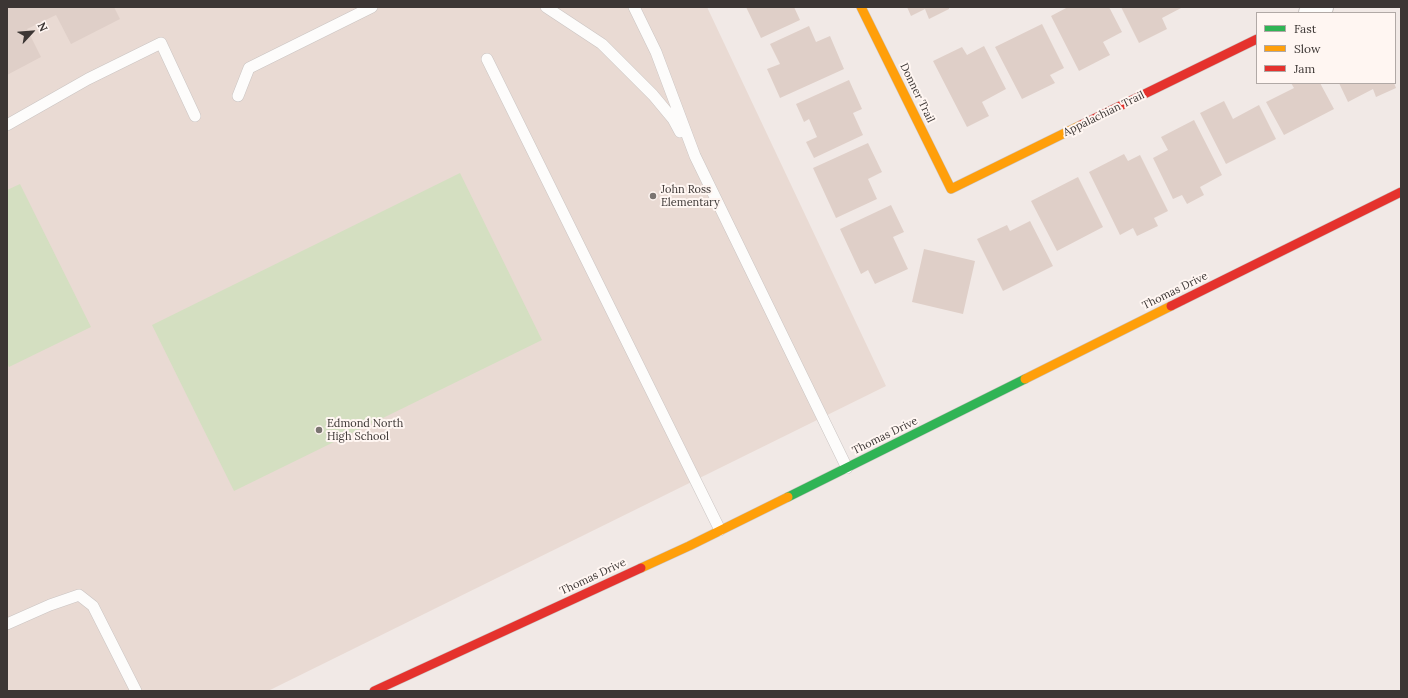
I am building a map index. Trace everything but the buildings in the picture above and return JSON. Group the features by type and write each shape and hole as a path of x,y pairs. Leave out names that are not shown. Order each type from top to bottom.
{"street":[{"name":"Donner Trail","path":"861,7 952,190"},
{"path":"1312,12 1322,7"},
{"name":"Appalachian Trail","path":"952,190 1256,39"},
{"name":"Thomas Drive","path":"374,691 720,530 1401,192"}],"lane":[{"path":"238,96 249,68 372,7"},
{"path":"546,7 602,44 653,95 673,119 695,156 847,468"},
{"path":"634,7 656,52 695,156"},
{"path":"7,125 88,78 161,43 195,116"},
{"path":"487,59 720,530"},
{"path":"7,624 50,605 79,595 93,606 136,691"}],"shaded area":[{"path":"7,7 707,7 886,386 268,691 7,691"}],"green space":[{"path":"460,173 542,340 234,491 152,325"},
{"path":"20,184 91,327 9,367 7,363 7,190"}],"traffic: fast":[{"path":"788,497 1025,379"}],"traffic: slow":[{"path":"861,7 951,189 1081,125"},
{"path":"1025,379 1171,306"},
{"path":"641,568 788,497"}],"traffic: jam":[{"path":"1081,125 1256,39"},
{"path":"1171,306 1401,192"},
{"path":"374,691 641,568"}],"place":[{"name":"John Ross Elementary","path":"653,196"},
{"name":"Edmond North High School","path":"319,430"}]}
